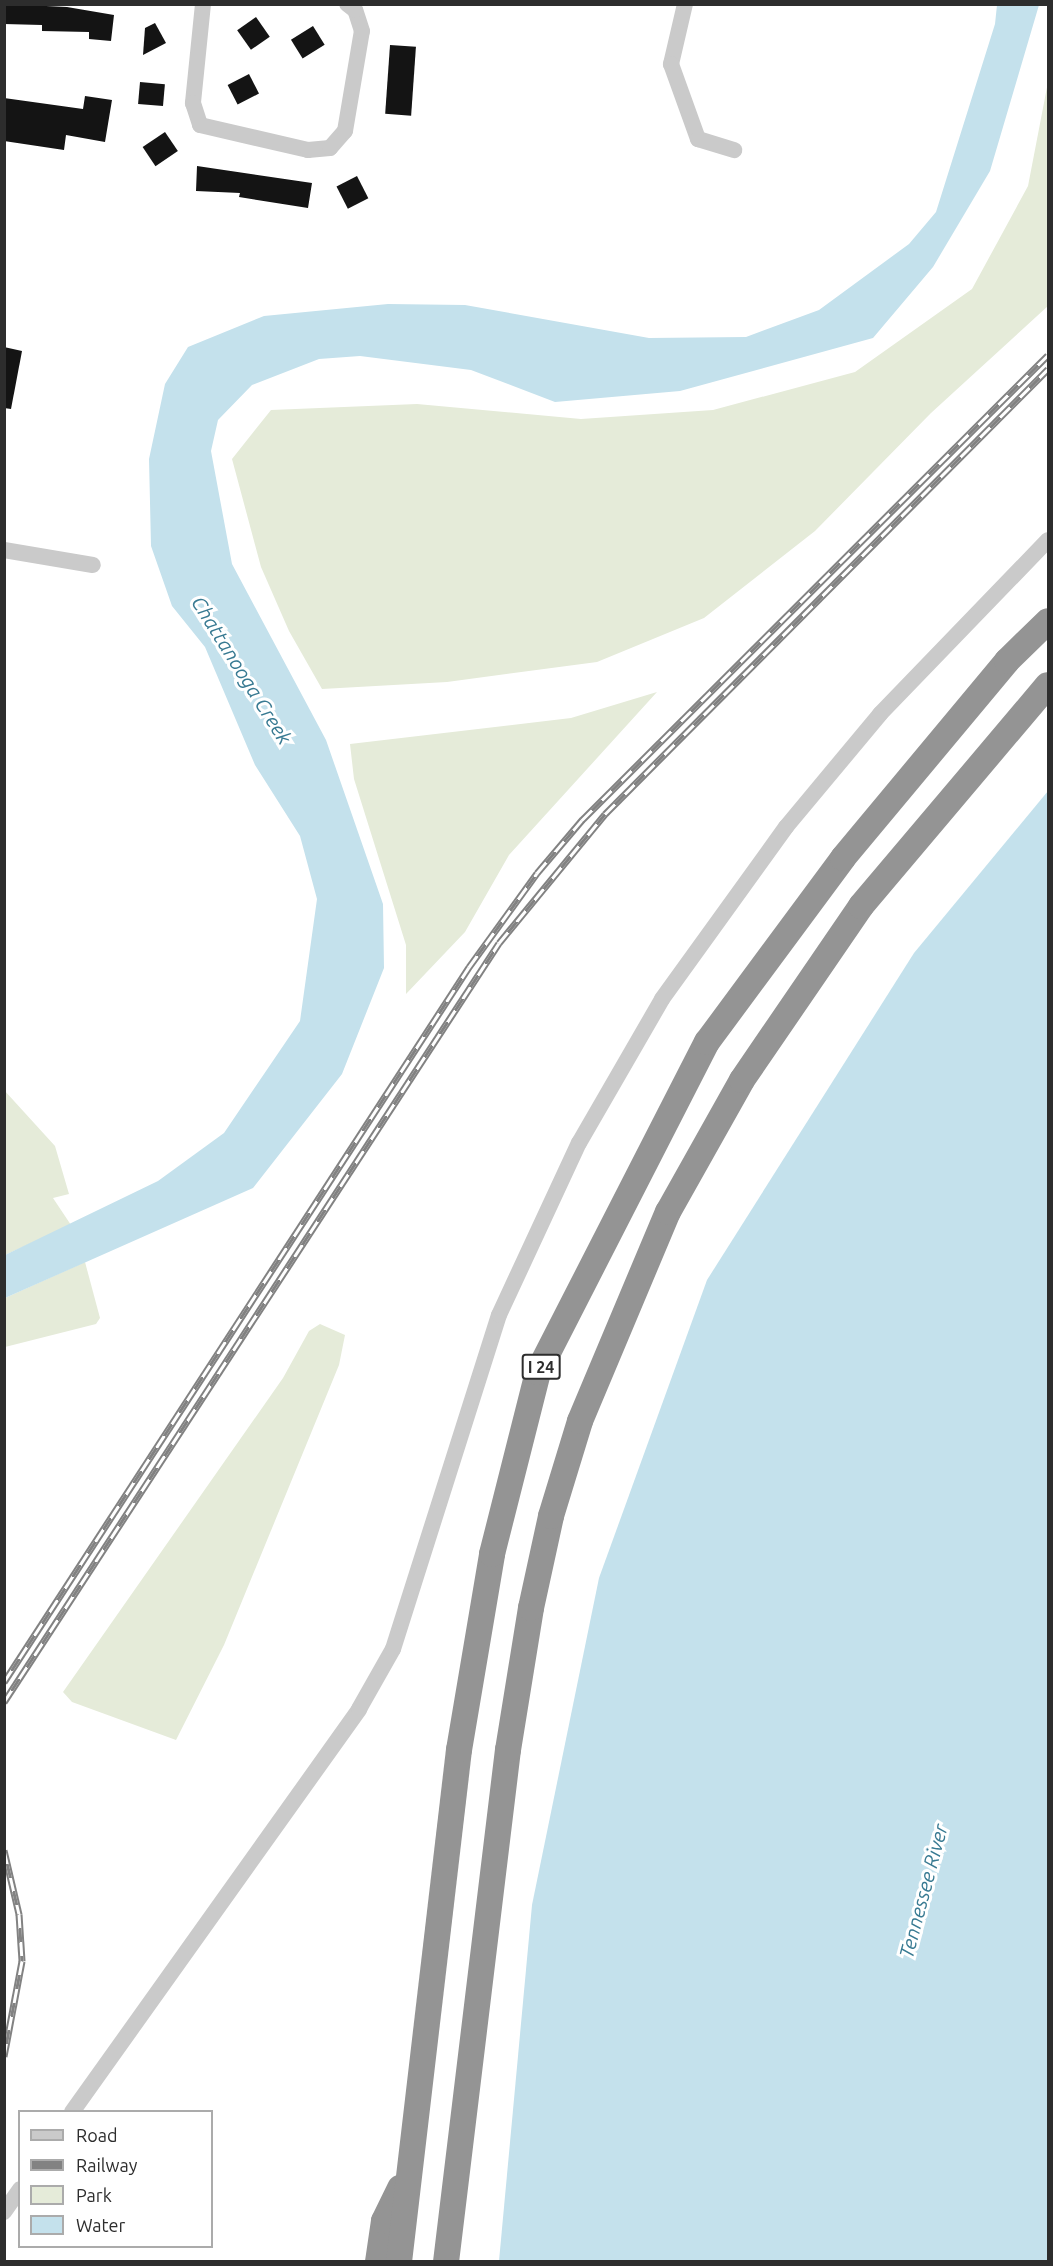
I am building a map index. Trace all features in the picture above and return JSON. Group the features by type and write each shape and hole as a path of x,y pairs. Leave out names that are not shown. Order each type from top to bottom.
{"highway":[{"name":"I 24","path":"399,2262 459,1750 492,1554 538,1372 707,1042 843,858 1007,661 1048,621"},
{"path":"446,2262 515,1703 551,1516 580,1421 668,1212 742,1080 861,906 1048,685"},
{"path":"378,2262 384,2221 410,2168"}],"street":[{"path":"203,4 193,104 200,125 308,150 330,148 345,131 362,31 351,7"},
{"path":"685,4 671,64 699,139 734,150"},
{"path":"73,2110 359,1709 393,1649 499,1315 579,1143 662,999 786,828 872,723 1048,540"},
{"path":"4,550 93,565"},
{"path":"4,2212 18,2192"}],"green space":[{"path":"1048,82 1048,306 931,413 815,531 704,618 597,662 447,682 322,689 289,631 261,567 232,459 271,410 417,404 581,419 713,410 855,372 972,289 1028,186"},
{"path":"657,692 509,855 465,932 406,994 406,945 354,779 350,744 571,718"},
{"path":"4,1090 55,1146 69,1194 53,1198 71,1225 5,1255"},
{"path":"85,1262 100,1318 96,1324 5,1347 5,1298"},
{"path":"320,1324 345,1335 339,1365 224,1645 176,1740 72,1702 63,1692 283,1378 309,1331"}],"water":[{"name":"Chattanooga Creek","path":"997,5 1039,5 990,171 933,267 873,338 680,391 555,402 471,370 360,356 319,359 252,385 218,420 211,451 232,564 326,740 383,904 384,968 342,1074 253,1188 5,1298 5,1255 158,1181 224,1133 300,1021 317,899 300,836 255,765 205,647 172,606 151,546 149,459 165,384 188,347 264,316 388,304 465,305 649,338 746,337 819,310 909,244 936,212 995,24"},
{"name":"Tennessee River","path":"1048,791 1048,2261 499,2261 532,1905 599,1578 707,1280 914,953"}],"building":[{"path":"4,4 67,7 114,15 111,41 89,39 89,32 42,31 42,25 4,24"},
{"path":"256,17 270,37 251,50 237,30"},
{"path":"155,23 166,43 143,55 145,28"},
{"path":"313,26 325,45 303,58 291,40"},
{"path":"390,45 416,47 411,116 385,114"},
{"path":"249,74 259,94 238,104 228,85"},
{"path":"140,82 165,84 163,106 138,104"},
{"path":"85,96 112,100 105,142 66,135 64,150 4,141 4,98 83,109"},
{"path":"165,132 178,151 155,166 143,147"},
{"path":"197,166 312,183 308,208 239,197 240,193 196,191"},
{"path":"357,176 368,198 348,209 337,186"},
{"path":"4,347 22,351 11,409 4,408"}],"railway":[{"path":"4,1682 469,967 537,873 582,820 1048,355"},
{"path":"4,1702 499,943 605,814 1048,369"},
{"path":"4,1850 19,1914 22,1961 4,2056"}]}
